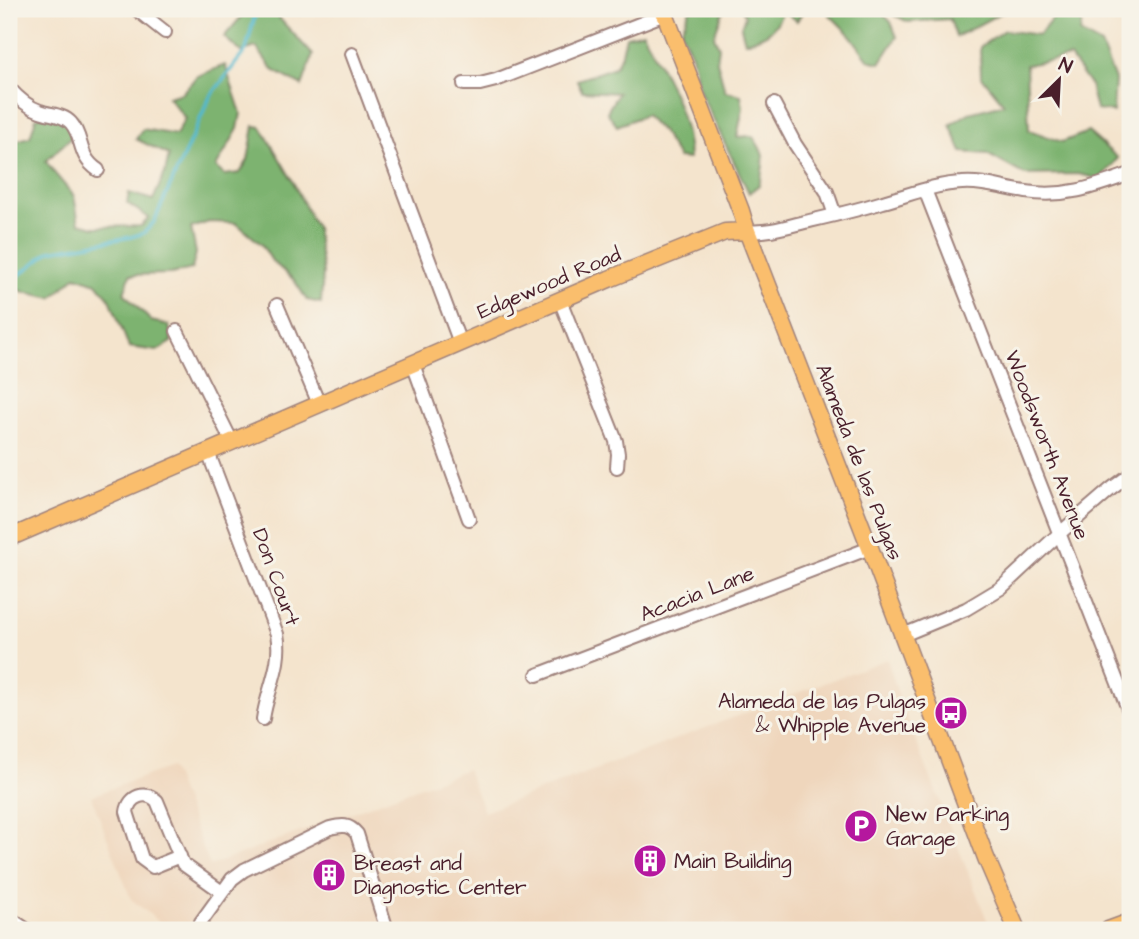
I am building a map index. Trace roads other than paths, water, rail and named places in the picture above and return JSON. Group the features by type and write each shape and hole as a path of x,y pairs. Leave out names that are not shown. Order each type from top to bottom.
{"main road":[{"name":"Alameda de las Pulgas","path":"664,11 986,858 1017,930"},
{"name":"Edgewood Road","path":"9,538 560,300 725,232 747,231"},
{"path":"1108,930 1130,922"}],"street":[{"path":"136,9 165,32"},
{"path":"464,84 496,80 664,11"},
{"path":"352,54 460,343"},
{"path":"9,88 38,111 69,121 74,126 84,157 98,170"},
{"path":"774,104 795,145 827,192 835,215"},
{"name":"Edgewood Road","path":"747,231 767,232 963,182 1036,193 1066,192 1104,184 1130,173"},
{"name":"Woodsworth Avenue","path":"926,190 1130,714"},
{"path":"560,300 616,441 617,467"},
{"path":"277,305 319,404"},
{"path":"177,331 232,442"},
{"path":"413,364 469,519"},
{"name":"Don Court","path":"208,452 278,634 276,672 263,719"},
{"path":"903,635 947,618 1001,588 1060,533 1130,475"},
{"name":"Acacia Lane","path":"537,675 870,548"},
{"path":"180,856 153,867 142,859 127,812 133,799 143,795 152,796 158,801 180,856 183,864 222,892"},
{"path":"198,927 232,879 244,870 330,828 343,825 352,828 357,834 387,930"},
{"path":"9,918 27,930"}],"waterway":[{"path":"9,283 50,251 144,233 154,222 210,97 246,50 255,15 261,9"}],"place":[{"name":"Alameda de las Pulgas & Whipple Avenue","path":"951,713"},
{"name":"New Parking Garage","path":"861,826"},
{"name":"Main Building","path":"650,861"},
{"name":"Breast and Diagnostic Center","path":"329,875"}]}
